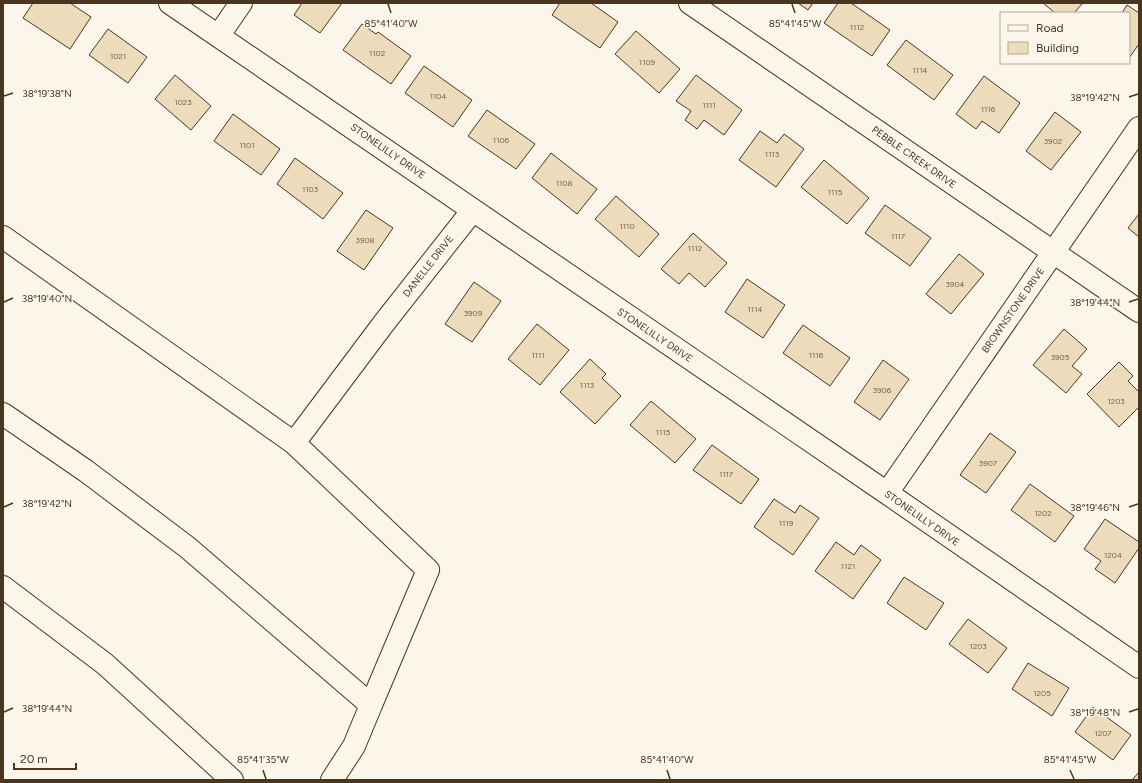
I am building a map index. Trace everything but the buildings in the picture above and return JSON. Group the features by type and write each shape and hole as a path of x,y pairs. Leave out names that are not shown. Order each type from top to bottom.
{"street":[{"name":"STONELILLY DRIVE","path":"170,3 1139,667"},
{"path":"219,36 242,3"},
{"name":"PEBBLE CREEK DRIVE","path":"690,3 1139,310"},
{"name":"BROWNSTONE DRIVE","path":"887,493 1139,128"},
{"name":"DANELLE DRIVE","path":"294,443 384,323 473,210"},
{"path":"3,237 294,443 428,570 354,746 332,780"},
{"path":"3,414 86,471 187,547 371,705"},
{"path":"3,587 105,664 232,780"}]}
